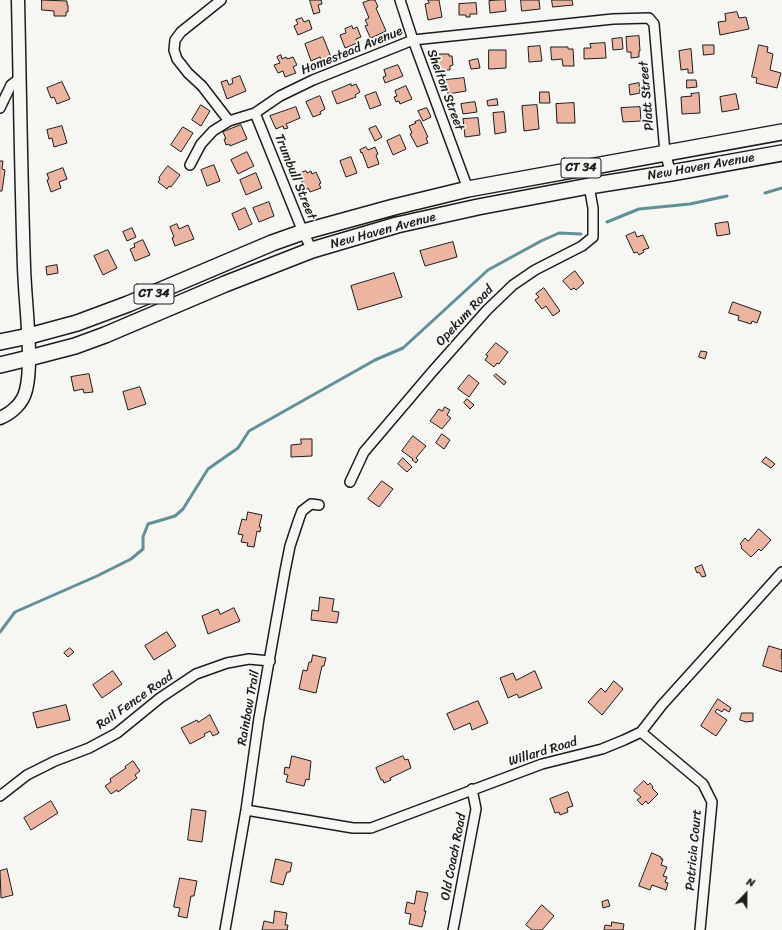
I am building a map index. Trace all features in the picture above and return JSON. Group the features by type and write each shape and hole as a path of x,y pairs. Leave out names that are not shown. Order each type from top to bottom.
{"highway":[{"name":"New Haven Avenue","path":"0,342 77,323 128,304 272,243 303,232 394,207 468,189 782,132"},
{"name":"New Haven Avenue","path":"0,364 75,346 312,250 397,225 478,207 589,186 782,153"}],"main road":[{"path":"0,418 16,408 26,393 29,374 29,336 24,266 18,0"}],"street":[{"path":"221,0 181,32 175,40 174,50 177,59 188,73 202,86 229,121"},
{"name":"Shelton Street","path":"400,0 413,40 468,189"},
{"name":"Homestead Avenue","path":"190,165 201,144 213,131 229,121 255,114 280,96 313,80 413,40 613,20 649,18"},
{"name":"Platt Street","path":"649,18 654,24 665,153 671,173"},
{"path":"0,108 11,85 20,78"},
{"name":"Trumbull Street","path":"255,114 303,232 312,250"},
{"name":"Opekum Road","path":"350,482 364,452 487,310 513,285 535,270 582,246 593,237 593,208 589,186"},
{"name":"Rainbow Trail","path":"225,930 290,546 302,511 311,504 320,504"},
{"name":"Willard Road","path":"246,810 354,828 371,828 542,764 602,749 624,740 641,732 662,705 782,572"},
{"name":"Rail Fence Road","path":"0,796 27,775 55,761 89,748 117,733 160,698 196,674 227,662 249,658 270,661"},
{"name":"Patricia Court","path":"641,732 703,784 712,802 700,930"},
{"name":"Old Coach Road","path":"454,930 476,809 472,790"}],"building":[{"path":"42,0 67,1 68,12 66,12 66,16 54,16 54,11 42,10"},
{"path":"310,0 321,0 322,4 318,5 320,12 314,14"},
{"path":"370,0 375,0 378,7 376,8 386,31 371,38 365,26 368,25 365,20 369,18 363,3"},
{"path":"428,0 439,0 442,17 428,20 425,4 429,3"},
{"path":"505,0 506,11 490,13 489,1"},
{"path":"521,0 539,0 540,9 522,11"},
{"path":"552,0 572,0 573,5 553,7"},
{"path":"476,3 477,14 470,14 470,17 466,17 466,15 459,15 459,4"},
{"path":"737,12 739,18 746,17 749,29 720,35 718,22 726,21 725,14"},
{"path":"302,18 304,22 309,20 312,29 298,35 294,26 298,24 296,20"},
{"path":"352,26 353,29 357,27 361,37 356,39 357,43 345,48 340,35 346,33 345,29"},
{"path":"639,36 639,57 631,58 631,52 627,52 626,37"},
{"path":"323,37 331,57 321,61 320,57 311,61 305,44"},
{"path":"622,38 623,49 613,50 612,39"},
{"path":"605,43 606,58 584,59 584,48 591,48 590,44"},
{"path":"703,45 714,45 714,54 704,55"},
{"path":"759,45 768,47 767,52 773,54 770,70 781,73 777,88 756,83 757,78 752,77"},
{"path":"540,46 542,61 529,62 528,47"},
{"path":"551,47 568,47 568,49 573,49 574,66 563,66 562,59 552,60"},
{"path":"691,49 693,73 688,73 688,69 681,70 679,51"},
{"path":"489,50 506,50 506,68 489,69"},
{"path":"436,54 449,54 449,56 452,56 453,65 450,66 450,70 437,70"},
{"path":"281,55 282,59 286,57 287,59 293,57 297,65 293,67 296,73 285,77 283,71 278,73 274,65 280,63 277,57"},
{"path":"478,59 480,68 471,69 469,61"},
{"path":"398,65 403,76 385,83 383,77 386,76 384,70"},
{"path":"240,76 246,91 227,99 221,82 227,80 229,85 233,83 232,79"},
{"path":"464,78 466,91 448,94 446,80"},
{"path":"687,80 696,80 697,87 687,88"},
{"path":"62,82 70,99 57,104 54,97 51,98 47,88"},
{"path":"639,83 640,93 630,95 629,85"},
{"path":"351,84 351,86 356,84 360,92 355,95 356,97 337,104 332,92"},
{"path":"406,86 412,99 400,104 399,101 396,102 394,97 397,96 395,91"},
{"path":"376,92 381,105 370,109 365,96"},
{"path":"540,92 549,92 550,103 540,103"},
{"path":"699,93 700,113 682,114 681,97 692,96 691,94"},
{"path":"736,94 739,109 722,112 720,97"},
{"path":"320,96 325,109 320,112 321,114 313,117 306,102"},
{"path":"497,99 498,105 488,106 487,101"},
{"path":"475,102 477,112 463,114 461,104"},
{"path":"574,103 575,123 557,123 556,104"},
{"path":"201,105 210,111 201,126 192,120"},
{"path":"537,105 539,129 524,131 522,106"},
{"path":"296,107 300,118 286,124 288,128 284,129 283,126 276,129 270,116"},
{"path":"640,107 641,121 623,122 621,108"},
{"path":"427,108 431,117 423,121 418,111"},
{"path":"504,112 506,132 495,134 493,113"},
{"path":"478,118 480,135 465,137 463,119"},
{"path":"420,120 428,137 426,138 428,143 417,147 410,134 412,133 409,126"},
{"path":"241,125 247,139 230,146 229,144 226,145 224,139 226,139 223,132"},
{"path":"62,126 67,143 54,147 52,138 49,139 47,130"},
{"path":"376,126 382,137 375,141 369,129"},
{"path":"183,127 193,133 181,152 171,145"},
{"path":"400,135 406,149 393,155 387,141"},
{"path":"366,147 368,150 375,147 378,154 376,155 379,164 368,168 360,150"},
{"path":"247,152 254,166 238,174 231,160"},
{"path":"351,157 357,173 346,177 340,161"},
{"path":"0,161 3,161 2,169 5,170 2,191 0,191"},
{"path":"214,165 220,181 207,186 201,170"},
{"path":"168,166 180,175 171,187 169,186 167,189 158,182 160,179 159,178"},
{"path":"63,168 67,179 59,182 61,188 51,192 47,180 49,179 47,174"},
{"path":"306,171 307,173 311,171 312,174 316,172 321,183 319,184 321,188 310,192 308,188 305,190 300,176 302,175 301,173"},
{"path":"256,173 262,188 246,195 240,180"},
{"path":"269,202 274,216 259,222 253,208"},
{"path":"245,208 252,224 239,230 232,214"},
{"path":"728,222 730,234 717,236 715,224"},
{"path":"177,224 179,229 188,225 194,239 175,246 172,238 174,237 170,227"},
{"path":"132,228 136,237 127,241 123,232"},
{"path":"635,232 637,237 643,235 649,248 643,250 644,252 639,255 637,252 634,253 626,236"},
{"path":"143,240 150,255 135,261 130,249 135,247 134,244"},
{"path":"453,242 457,257 425,266 420,251"},
{"path":"108,250 117,268 103,275 94,256"},
{"path":"57,265 58,273 47,275 46,267"},
{"path":"575,271 584,283 576,290 574,288 571,290 563,281"},
{"path":"394,273 402,297 358,310 351,286"},
{"path":"544,288 560,311 553,316 546,306 542,309 535,300 539,297 536,294"},
{"path":"733,302 761,312 757,323 752,321 751,324 738,320 739,316 729,313"},
{"path":"496,343 508,352 499,364 497,363 494,367 485,360 488,356 486,355"},
{"path":"701,351 707,352 705,359 699,357"},
{"path":"89,374 93,392 84,393 83,389 74,391 71,377"},
{"path":"496,374 506,382 504,385 494,376"},
{"path":"469,375 479,383 469,397 458,389"},
{"path":"140,387 146,404 128,410 123,392"},
{"path":"467,399 474,405 470,409 464,403"},
{"path":"445,407 450,410 447,415 451,418 442,429 430,421 439,409 442,411"},
{"path":"442,434 450,440 444,449 436,443"},
{"path":"413,436 426,446 416,458 418,460 416,463 402,451"},
{"path":"301,439 312,439 312,456 291,457 291,445 301,444"},
{"path":"766,457 775,464 771,468 762,462"},
{"path":"403,458 412,467 407,472 398,464"},
{"path":"382,481 393,489 379,507 368,499"},
{"path":"248,512 262,515 259,527 261,527 260,532 257,531 254,547 247,546 248,543 241,542 243,535 238,534 242,519 246,520"},
{"path":"759,529 771,540 761,551 759,549 751,557 741,548 742,546 740,544 745,538 748,541"},
{"path":"702,565 706,576 702,577 699,572 697,573 695,568"},
{"path":"320,597 334,599 332,611 339,612 337,623 311,620 312,610 318,611"},
{"path":"234,608 240,621 208,634 202,616 218,609 220,614"},
{"path":"167,632 176,646 154,660 145,646"},
{"path":"769,646 782,650 782,672 763,666"},
{"path":"70,648 74,652 68,657 64,653"},
{"path":"313,655 326,658 324,666 322,666 316,693 299,689 303,670 307,671 309,662 311,662"},
{"path":"113,671 122,684 102,698 93,685"},
{"path":"535,671 542,688 519,698 517,694 508,698 500,678 513,673 516,680"},
{"path":"614,681 623,689 602,715 588,702 601,688 605,692"},
{"path":"718,699 731,708 729,712 724,709 722,712 717,709 715,712 727,720 716,736 701,726"},
{"path":"478,701 488,723 472,730 470,723 454,730 447,714"},
{"path":"66,705 70,720 37,728 33,713"},
{"path":"742,713 753,713 753,721 746,722 740,720"},
{"path":"210,715 219,733 213,736 210,731 204,734 205,736 190,744 181,728 197,720 198,722"},
{"path":"292,756 311,761 309,780 306,779 304,786 286,782 288,775 284,774 285,767 289,768"},
{"path":"403,756 405,760 408,759 411,768 390,778 391,780 384,783 383,780 381,780 376,768"},
{"path":"133,761 140,771 135,775 137,778 118,792 117,790 111,794 105,786 111,782 110,779"},
{"path":"644,781 648,785 650,783 653,787 652,788 658,794 648,804 646,801 642,805 637,800 641,797 634,791"},
{"path":"568,792 573,806 567,808 568,812 560,815 559,812 555,813 550,799"},
{"path":"51,801 58,813 31,830 24,818"},
{"path":"192,809 206,811 202,842 188,840"},
{"path":"652,853 661,857 661,859 663,859 661,865 667,867 663,876 667,877 665,882 668,883 666,890 652,885 650,890 639,886"},
{"path":"276,859 292,863 290,872 287,872 283,885 271,882"},
{"path":"7,869 13,895 1,898 0,871"},
{"path":"180,878 197,881 194,896 191,896 187,918 178,916 180,908 174,907"},
{"path":"417,891 428,893 422,927 409,924 411,914 405,913 407,902 414,904"},
{"path":"608,900 610,906 603,908 602,902"},
{"path":"542,905 554,916 542,930 532,930 526,925"},
{"path":"275,911 287,913 285,925 288,925 287,930 262,930 264,921 273,923"},
{"path":"612,922 624,924 623,930 604,930 605,925 611,926"}],"waterway":[{"path":"765,193 782,188"},
{"path":"607,222 639,209 690,204 727,196"},
{"path":"0,632 15,612 97,576 131,559 143,549 143,537 148,524 175,516 183,509 208,469 238,448 249,431 375,360 403,348 488,270 541,241 559,233 581,234"}]}
